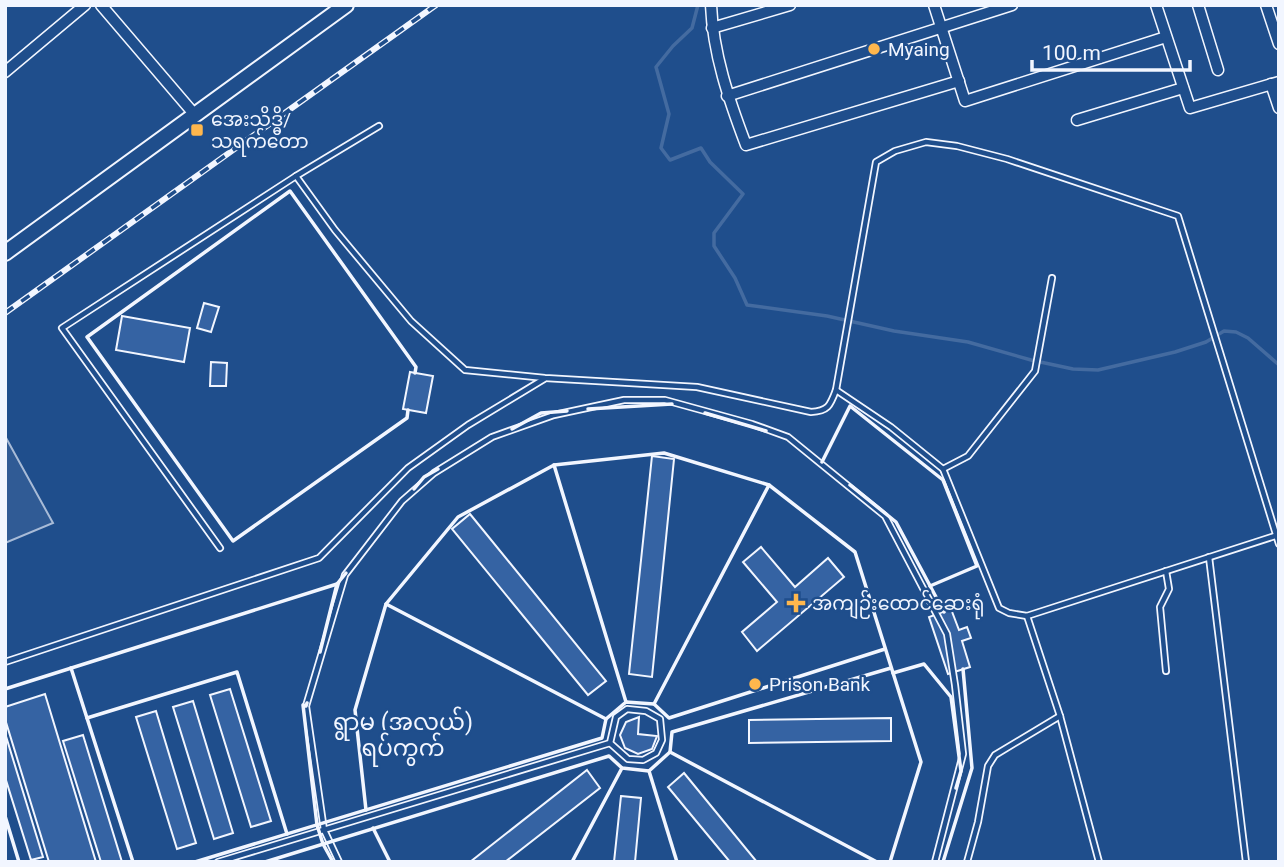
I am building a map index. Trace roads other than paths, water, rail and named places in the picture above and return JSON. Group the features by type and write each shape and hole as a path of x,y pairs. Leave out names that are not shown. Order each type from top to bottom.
{"main road":[{"path":"5,253 346,5"}],"street":[{"path":"5,72 85,5"},
{"path":"102,5 195,115"},
{"path":"711,5 712,28 727,96 746,145 959,80"},
{"path":"712,28 790,5"},
{"path":"934,5 965,101 1166,37"},
{"path":"727,96 1012,5"},
{"path":"1156,5 1191,108 1275,83 1279,108"},
{"path":"1198,5 1218,70"},
{"path":"1266,5 1279,44"},
{"path":"1077,120 1183,88"}],"lane":[{"path":"220,548 62,328 296,176 379,126"},
{"path":"296,176 335,230 411,321 465,370 545,379 697,387 811,412 830,407 836,390 876,162 895,151 926,142 957,146 1020,163 1178,216 1279,544"},
{"path":"943,469 968,456 1035,372 1052,278"},
{"path":"5,662 319,558 408,468 468,425 545,379"},
{"path":"836,390 891,426 943,469 999,608 1009,614 1027,616 1278,535"},
{"path":"339,862 324,830 306,705 345,575 402,500 434,473 492,437 554,415 624,400 665,400 752,424 788,438 885,516 947,634 956,685 962,754 935,862"},
{"path":"1209,557 1246,862"},
{"path":"1167,571 1168,589 1160,607 1167,671"},
{"path":"1027,616 1059,716 1099,862"},
{"path":"627,709 646,711 660,719 662,740 656,753 643,760 628,759 610,743 616,716 627,709"},
{"path":"967,862 988,766 995,755 1059,716"},
{"path":"218,862 610,743"}],"waterway":[{"path":"698,5 692,28 656,67 669,114 661,148 670,160 701,148 710,162 743,194 714,233 714,246 735,278 747,305 827,316 894,331 968,342 1073,369 1098,370 1175,352 1206,342 1224,331 1236,332 1248,338 1279,365"}],"railway":[{"path":"5,313 436,5"}],"place":[{"name":"Myaing","path":"874,49"},
{"name":"အေးသိဒ္ဓိ/ သရက်တော","path":"197,130"},
{"name":"အကျဉ်းထောင်ဆေးရုံ","path":"796,603"},
{"name":"Prison Bank","path":"755,684"}],"district":[{"name":"ရွာမ (အလယ်) ရပ်ကွက်","path":"403,735"}]}
